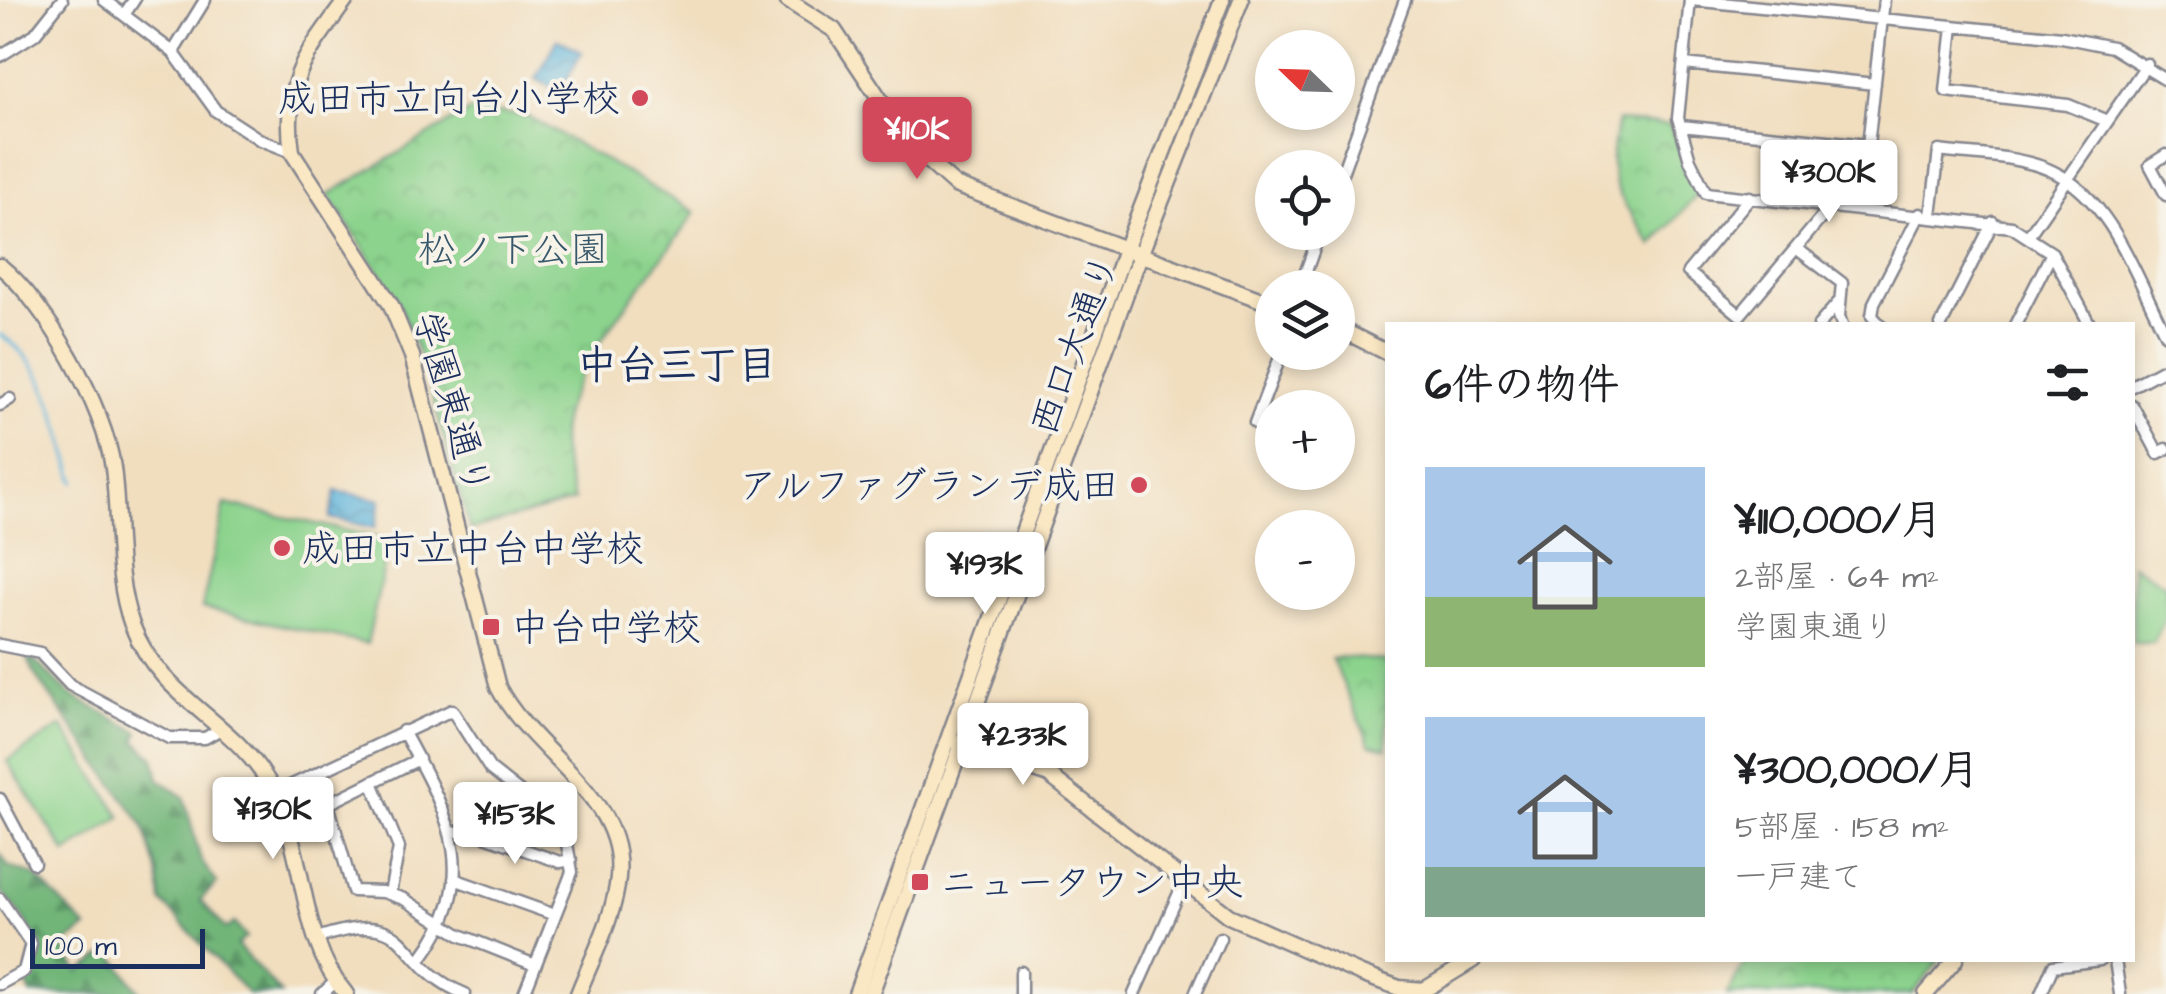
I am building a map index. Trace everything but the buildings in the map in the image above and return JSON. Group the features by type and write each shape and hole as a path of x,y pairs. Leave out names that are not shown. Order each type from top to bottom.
{"street":[{"path":"0,56 36,34 62,0"},
{"path":"104,0 173,52 216,111 259,139 292,152 288,122 293,81 346,0"},
{"path":"124,15 134,0"},
{"path":"173,52 206,0"},
{"path":"787,0 834,30 911,146 940,174 970,192 1255,298"},
{"name":"西口大通り","path":"856,994 1124,250 1222,0"},
{"name":"西口大通り","path":"871,994 1140,255 1241,0"},
{"path":"1350,150 1404,0"},
{"path":"2088,322 2052,254 2029,235 1993,222 1706,193 1690,160 1681,126 1691,0 2092,42 2146,64 2166,80"},
{"path":"1861,209 1884,0"},
{"path":"1954,26 1946,90 2068,105 2108,122"},
{"path":"1684,64 1875,84"},
{"path":"2029,235 2146,64"},
{"path":"1681,126 1868,145"},
{"name":"学園東通り","path":"292,152 392,305 412,356 498,687 522,727 594,799 614,837 618,881 578,994"},
{"path":"1877,322 1872,316 1874,303 1926,215 1939,152 2025,162 2067,180 2097,205 2166,335"},
{"path":"2166,155 2150,165 2166,195"},
{"path":"1750,197 1688,272 1740,315 1832,205"},
{"path":"1943,322 1993,222"},
{"path":"1796,248 1842,284 1842,322"},
{"path":"2017,322 2052,254"},
{"path":"0,266 45,319 106,431 114,470 123,590 142,650 167,684 248,755 275,793 317,938 335,982 346,994"},
{"path":"1822,322 1839,302"},
{"path":"1355,337 1385,352"},
{"path":"2135,384 2166,368"},
{"path":"2135,411 2158,454 2166,450"},
{"path":"0,645 40,653 70,685 169,738 206,738 219,730"},
{"path":"275,793 452,710 490,769 558,827 571,860 572,872 524,994"},
{"path":"404,730 452,832 454,880 440,924 420,960"},
{"path":"948,738 1059,781 1229,916 1399,988 1424,990 1438,985 1470,962"},
{"path":"418,759 334,800 328,809 353,891 390,894 440,924 536,965"},
{"path":"372,782 399,848 390,894"},
{"path":"0,799 34,862"},
{"path":"452,832 470,831 560,862 571,860"},
{"path":"454,880 555,915"},
{"path":"1134,994 1184,882"},
{"path":"0,898 24,928 31,944 24,971 0,984"},
{"path":"317,938 372,926 390,933 448,987 464,994"},
{"path":"1195,994 1220,938"},
{"path":"1926,994 1953,962"},
{"path":"2041,994 2053,966 2084,962"},
{"path":"2115,962 2120,994"},
{"path":"1020,994 1021,972"},
{"path":"322,994 335,982"}],"green space":[{"name":"松ノ下公園","path":"471,110 527,116 695,212 618,316 569,400 561,445 574,501 470,530 424,368 397,299 328,195"},
{"path":"1618,121 1670,125 1699,193 1652,245 1623,200 1613,174 1613,142"},
{"path":"225,504 390,540 367,644 202,608"},
{"path":"2135,566 2166,585 2166,618 2153,643 2135,643"},
{"path":"26,653 71,695 139,732 135,740 154,758 159,779 184,797 201,861 217,883 200,900 226,929 234,923 246,937 237,945 281,994 248,994 161,901 158,873 143,825 35,675"},
{"path":"1332,659 1385,661 1385,748 1370,744"},
{"path":"62,726 121,817 66,853 7,761"},
{"path":"0,854 9,867 35,875 87,928 62,946 79,972 110,951 141,994 31,994 25,980 33,941 26,922 0,890"},
{"path":"1745,962 1938,962 1912,994 1727,994"}],"water":[{"path":"558,39 582,52 560,92 536,79"},
{"path":"336,491 381,500 375,528 330,518"}],"waterway":[{"path":"0,335 30,362 41,380 58,421 75,482"}],"place":[{"name":"成田市立向台小学校","path":"640,98"},
{"name":"アルファグランデ成田","path":"1139,485"},
{"name":"成田市立中台中学校","path":"282,548"},
{"name":"中台中学校","path":"491,627"},
{"name":"ニュータウン中央","path":"920,882"}],"district":[{"name":"中台三丁目","path":"677,364"}]}
